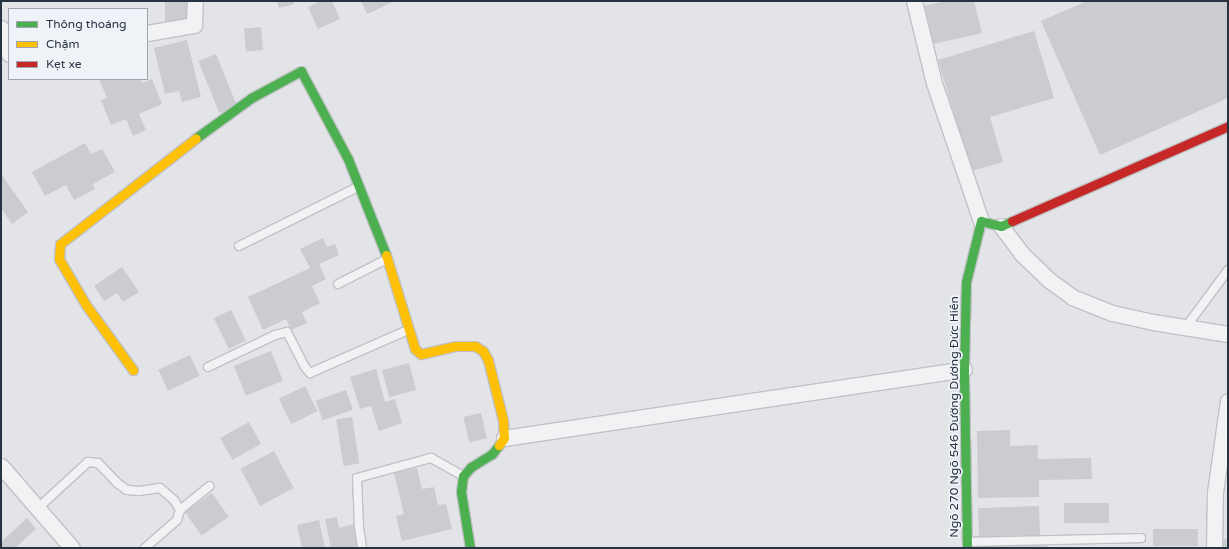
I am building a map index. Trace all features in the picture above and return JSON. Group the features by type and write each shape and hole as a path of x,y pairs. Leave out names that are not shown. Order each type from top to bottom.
{"street":[{"path":"148,33 194,24 195,1"},
{"path":"914,1 934,83 981,221 1001,226 1228,126"},
{"path":"1,28 8,51"},
{"path":"133,370 86,305 59,258 60,244 92,218 251,98 301,71 348,160 359,186 387,258 415,349 421,354 466,345 475,346 483,351 488,360 503,420 504,438 492,454 471,466 463,476 461,492 470,548"},
{"name":"Ngõ 270 Ngõ 546 Đường Dương Đức Hiền","path":"967,545 964,369 966,282 981,221"},
{"path":"1001,226 1021,253 1049,280 1072,298 1112,313 1228,334"},
{"path":"504,438 964,369"},
{"path":"1214,548 1215,492 1228,401"},
{"path":"1,466 72,548"}],"lane":[{"path":"239,246 359,186"},
{"path":"338,284 387,258"},
{"path":"1186,326 1228,270"},
{"path":"208,367 275,335 287,332 305,367 310,373 409,330"},
{"path":"362,548 359,528 357,478 431,458 463,476"},
{"path":"38,508 88,462 98,463 118,484 127,490 139,491 160,488 174,500 180,510"},
{"path":"145,548 177,520 180,510 210,486"},
{"path":"967,545 1141,538"}],"building":[{"path":"165,1 190,1 190,21 165,21"},
{"path":"277,1 294,1 294,4 279,8"},
{"path":"321,1 332,1 340,19 318,29 308,7"},
{"path":"361,1 392,1 393,2 367,14"},
{"path":"946,1 974,1 982,33 933,44 924,6"},
{"path":"1087,1 1228,1 1228,98 1100,155 1041,21"},
{"path":"261,27 263,50 246,51 244,28"},
{"path":"1034,31 1054,98 990,117 1003,162 971,171 938,60"},
{"path":"187,40 201,97 182,102 179,91 165,94 154,48"},
{"path":"216,54 237,106 219,113 198,61"},
{"path":"152,79 162,104 139,114 146,130 133,136 126,119 111,125 101,100 107,98 99,80 140,80 142,83"},
{"path":"85,143 91,154 102,149 115,172 93,184 95,189 74,200 66,185 45,196 32,172"},
{"path":"1,174 28,212 12,224 1,208"},
{"path":"323,238 327,247 335,244 339,255 319,264 326,279 312,286 320,303 302,312 307,323 291,330 286,319 263,330 248,297 310,268 300,249"},
{"path":"122,267 139,292 123,302 117,293 104,301 94,286"},
{"path":"231,310 246,341 229,349 214,318"},
{"path":"271,351 283,381 246,396 234,366"},
{"path":"190,355 200,376 168,391 158,370"},
{"path":"409,363 416,390 389,397 382,370"},
{"path":"376,369 385,402 395,399 402,423 379,431 371,406 360,409 350,377"},
{"path":"305,386 317,411 291,424 279,399"},
{"path":"346,390 353,410 323,420 316,400"},
{"path":"481,413 487,438 469,442 463,417"},
{"path":"352,417 359,463 344,466 336,420"},
{"path":"249,422 261,444 232,460 220,438"},
{"path":"1010,430 1010,446 1038,445 1038,459 1091,458 1092,479 1039,480 1039,497 978,498 977,431"},
{"path":"274,451 294,488 260,506 240,469"},
{"path":"417,468 422,489 434,487 438,505 446,504 452,529 402,541 396,516 404,514 394,473"},
{"path":"212,493 229,517 202,536 185,512"},
{"path":"1064,503 1109,503 1109,523 1064,523"},
{"path":"1039,506 1040,535 979,537 978,508"},
{"path":"337,517 339,528 354,524 360,548 331,548 325,519"},
{"path":"27,518 36,529 15,548 1,548 1,542"},
{"path":"319,520 325,548 302,548 297,525"},
{"path":"1153,529 1198,529 1198,546 1153,546"},
{"path":"1220,538 1228,539 1228,548 1219,548"},
{"path":"983,546 1048,546 1048,548 983,548"}],"traffic: fast":[{"path":"196,138 251,98 301,71 348,159 386,255"},
{"path":"967,548 964,369 966,282 981,221 1001,226 1012,221"},
{"path":"470,548 461,492 463,476 471,467 492,454 499,445"}],"traffic: slow":[{"path":"133,370 86,305 59,259 60,244 196,138"},
{"path":"386,255 415,349 421,354 456,346 475,346 483,351 488,360 503,420 504,438 499,445"}],"traffic: jam":[{"path":"1012,221 1228,126"}]}
